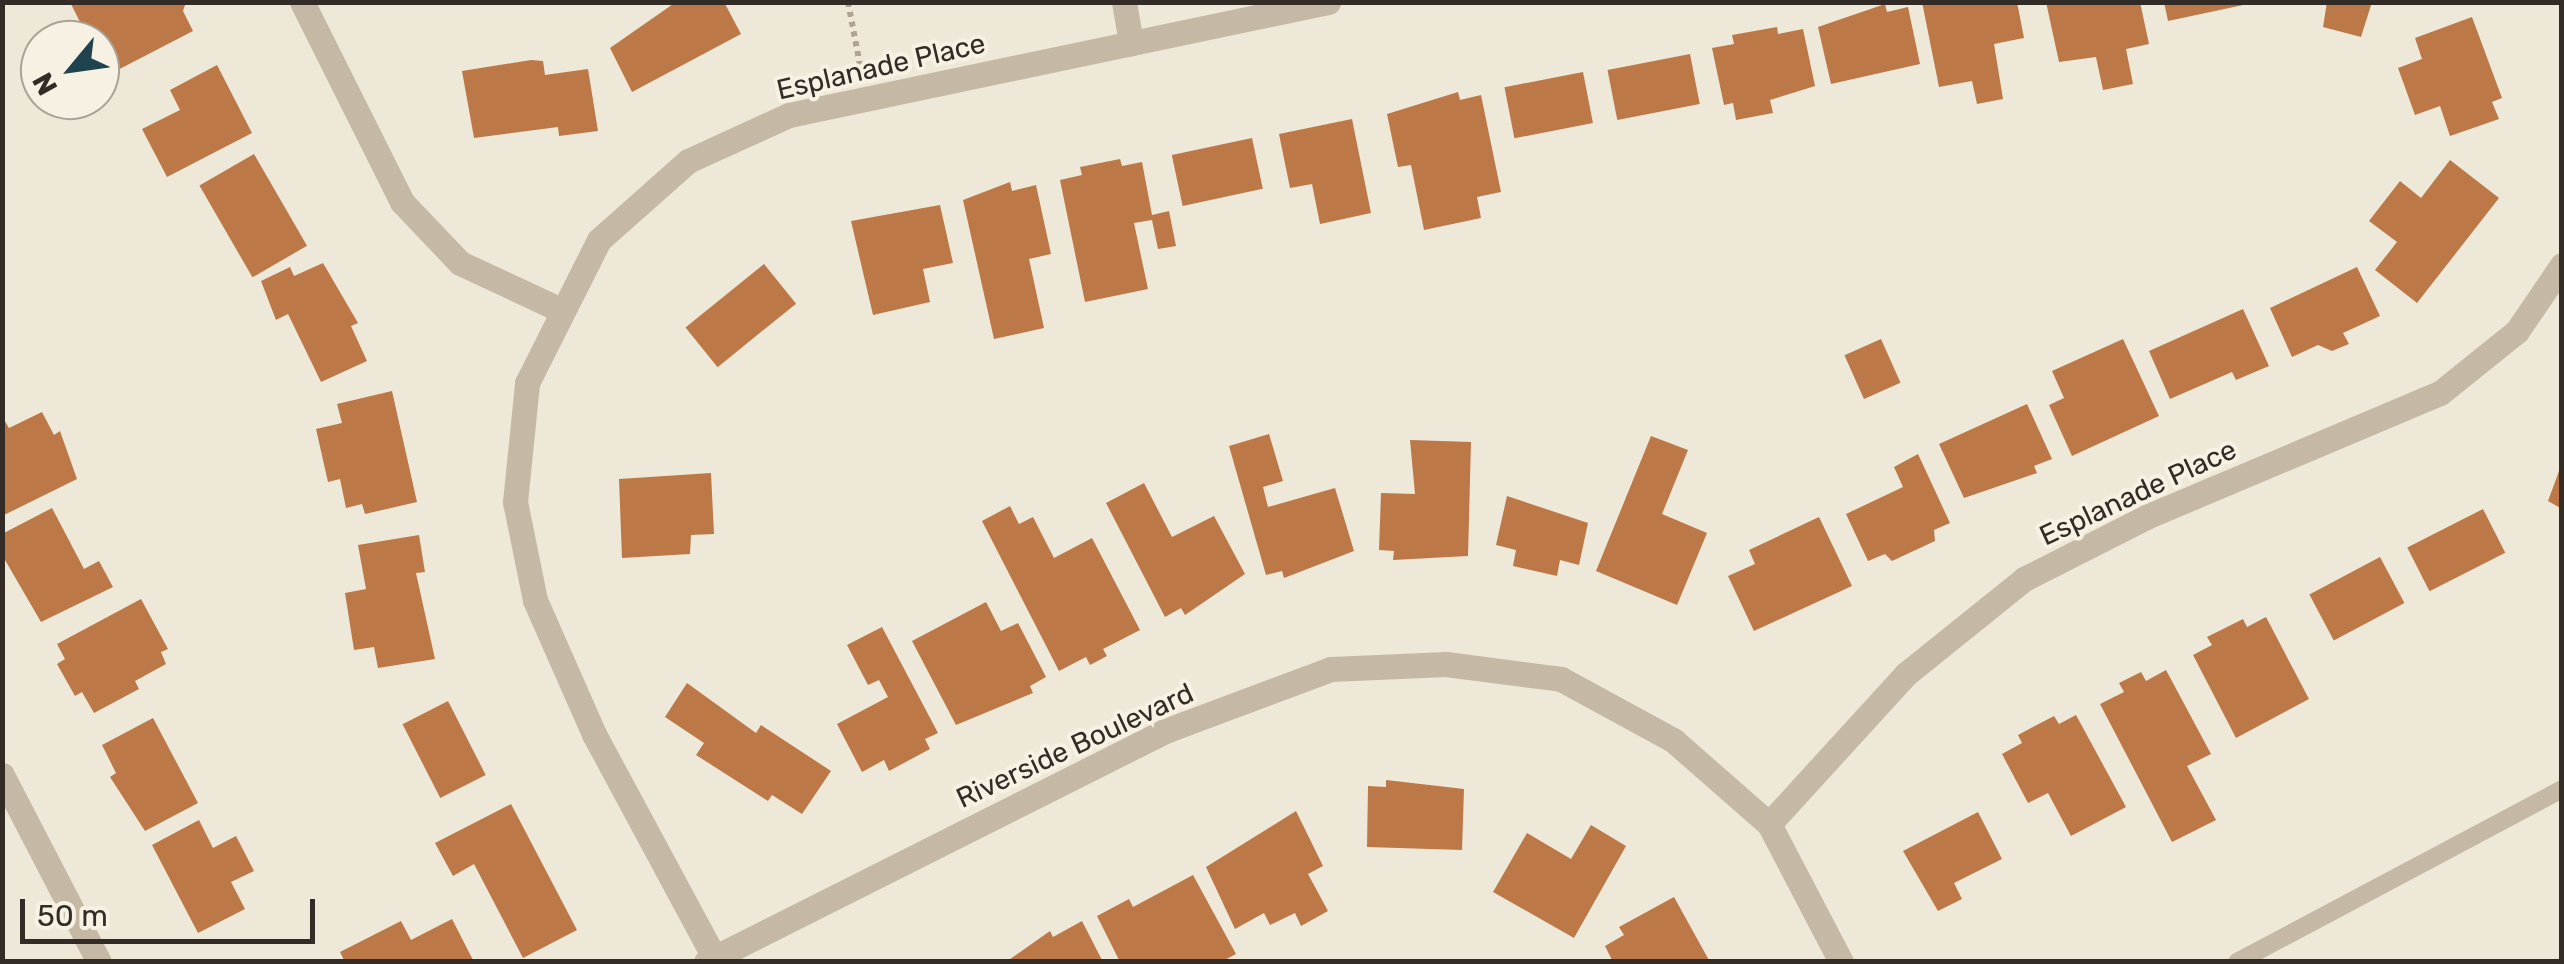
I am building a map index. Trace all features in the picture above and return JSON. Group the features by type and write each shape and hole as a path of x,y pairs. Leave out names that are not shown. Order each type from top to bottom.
{"street":[{"path":"302,2 402,202 460,263 560,310"},
{"path":"1124,2 1131,43"},
{"name":"Esplanade Place","path":"710,959 594,734 535,600 517,482 527,383 560,310 599,240 688,162 789,115 1328,2"},
{"name":"Esplanade Place","path":"1769,824 1906,674 2024,579 2146,517 2440,393 2517,331 2561,267"},
{"name":"Riverside Boulevard","path":"710,959 1165,732 1331,669 1446,664 1561,679 1673,740 1769,824 1840,962"},
{"path":"2,774 99,962"}],"lane":[{"path":"2237,962 2562,789"}],"path":[{"path":"848,2 866,99"}],"building":[{"path":"70,2 186,2 183,11 193,31 120,69 120,20 79,20"},
{"path":"676,2 724,2 741,34 632,92 610,48"},
{"path":"1922,2 2017,2 2024,38 1994,44 2003,99 1977,104 1972,81 1939,87"},
{"path":"2046,2 2140,2 2149,44 2126,49 2133,84 2103,90 2096,57 2059,62"},
{"path":"2164,2 2248,2 2248,4 2168,21"},
{"path":"2327,2 2372,2 2361,37 2323,27"},
{"path":"1885,4 1887,12 1908,7 1920,64 1831,84 1818,27"},
{"path":"2472,17 2502,98 2492,102 2499,119 2450,136 2440,106 2415,115 2398,68 2422,59 2415,38"},
{"path":"1777,27 1778,34 1803,29 1815,86 1770,100 1773,113 1736,120 1733,103 1724,105 1712,48 1734,44 1732,35"},
{"path":"1690,54 1700,104 1617,120 1608,70"},
{"path":"543,61 545,75 588,69 598,131 559,136 558,127 474,138 462,71"},
{"path":"217,65 252,133 167,177 142,129 180,110 170,90"},
{"path":"1583,72 1593,123 1514,138 1504,87"},
{"path":"1458,92 1460,100 1481,95 1501,192 1477,197 1481,218 1424,230 1411,165 1398,167 1387,114"},
{"path":"1352,119 1371,213 1320,224 1312,184 1290,188 1279,134"},
{"path":"1252,138 1263,189 1183,206 1172,155"},
{"path":"254,154 307,246 252,277 199,186"},
{"path":"1120,159 1122,166 1142,162 1152,215 1169,211 1176,246 1158,249 1152,220 1134,223 1148,289 1085,302 1060,180 1082,175 1080,167"},
{"path":"2450,160 2499,198 2417,303 2375,270 2397,242 2369,221 2400,181 2421,198"},
{"path":"1010,182 1012,191 1036,185 1051,254 1029,259 1044,328 994,339 963,200"},
{"path":"940,205 953,263 923,269 930,302 873,315 851,221"},
{"path":"323,263 358,323 351,326 367,361 321,382 288,314 276,320 261,281 290,267 294,276"},
{"path":"764,264 796,304 718,367 686,328"},
{"path":"2357,267 2380,316 2343,333 2349,344 2332,351 2318,345 2292,357 2270,308"},
{"path":"2243,309 2269,366 2236,380 2232,372 2170,399 2149,351"},
{"path":"1881,339 1901,383 1864,399 1844,355"},
{"path":"2123,339 2159,416 2072,456 2049,405 2064,398 2052,371"},
{"path":"392,391 417,502 365,514 362,504 346,508 340,479 328,482 316,429 342,423 337,404"},
{"path":"2027,404 2052,459 2034,466 2037,473 1964,498 1939,444"},
{"path":"42,412 54,435 60,431 77,479 2,516 2,416 9,428"},
{"path":"1269,434 1283,481 1263,487 1268,507 1335,488 1354,551 1284,578 1282,571 1266,575 1229,446"},
{"path":"1651,436 1688,450 1662,514 1707,533 1677,605 1596,571"},
{"path":"1410,440 1471,442 1468,556 1393,560 1394,551 1379,550 1381,493 1415,494"},
{"path":"1918,454 1950,523 1934,530 1935,541 1892,561 1885,554 1868,561 1846,514 1903,487 1894,467"},
{"path":"2562,463 2562,509 2548,501"},
{"path":"711,473 714,534 691,535 690,554 622,558 619,479"},
{"path":"1144,483 1172,537 1214,516 1245,574 1185,615 1181,608 1165,617 1106,503"},
{"path":"1507,496 1588,523 1579,565 1560,560 1557,576 1513,566 1516,550 1496,545"},
{"path":"1010,506 1019,524 1033,517 1054,558 1092,538 1140,630 1103,649 1107,656 1090,665 1086,657 1059,671 982,521"},
{"path":"52,508 84,569 99,561 113,587 41,622 5,560 2,534"},
{"path":"2483,509 2505,553 2430,591 2407,548"},
{"path":"1819,517 1852,586 1754,631 1728,576 1755,564 1749,550"},
{"path":"419,535 425,572 416,573 435,659 378,668 374,647 354,650 345,593 366,589 358,545"},
{"path":"2380,557 2404,603 2334,640 2309,595"},
{"path":"141,599 168,649 161,652 166,664 135,681 139,689 94,713 82,692 75,696 57,664 65,659 57,644"},
{"path":"986,602 1001,631 1018,623 1046,677 1030,686 1033,693 956,725 912,641"},
{"path":"2266,617 2309,699 2236,738 2193,655 2212,645 2207,637 2243,619 2247,627"},
{"path":"882,627 938,733 925,739 930,749 889,771 884,760 862,772 837,724 888,697 879,680 868,685 847,645"},
{"path":"2166,670 2211,754 2187,766 2216,820 2172,842 2100,704 2124,692 2119,683 2141,672 2146,681"},
{"path":"687,683 756,733 761,725 831,771 802,814 772,795 768,801 696,755 704,743 665,717"},
{"path":"448,701 486,775 440,798 403,724"},
{"path":"2076,715 2126,807 2071,836 2048,793 2028,803 2002,754 2022,743 2018,735 2054,716 2059,724"},
{"path":"153,718 198,803 145,831 110,777 116,773 102,745"},
{"path":"1386,780 1464,789 1462,850 1367,847 1368,786 1386,787"},
{"path":"511,804 577,930 523,958 474,864 453,876 435,843"},
{"path":"1296,811 1323,866 1308,874 1328,911 1301,926 1295,913 1270,925 1264,913 1235,929 1206,867"},
{"path":"1978,812 2002,859 1954,883 1962,899 1938,911 1903,851"},
{"path":"199,820 213,848 236,836 254,871 231,882 245,909 198,933 152,845"},
{"path":"1591,825 1626,846 1574,938 1493,892 1527,833 1571,859"},
{"path":"1193,875 1236,954 1221,962 1120,962 1097,916 1129,899 1133,907"},
{"path":"1674,897 1710,962 1613,962 1605,946 1624,935 1619,927"},
{"path":"452,919 474,962 345,962 340,952 401,921 411,940"},
{"path":"1082,921 1103,962 1006,962 1050,931 1053,937"}]}
